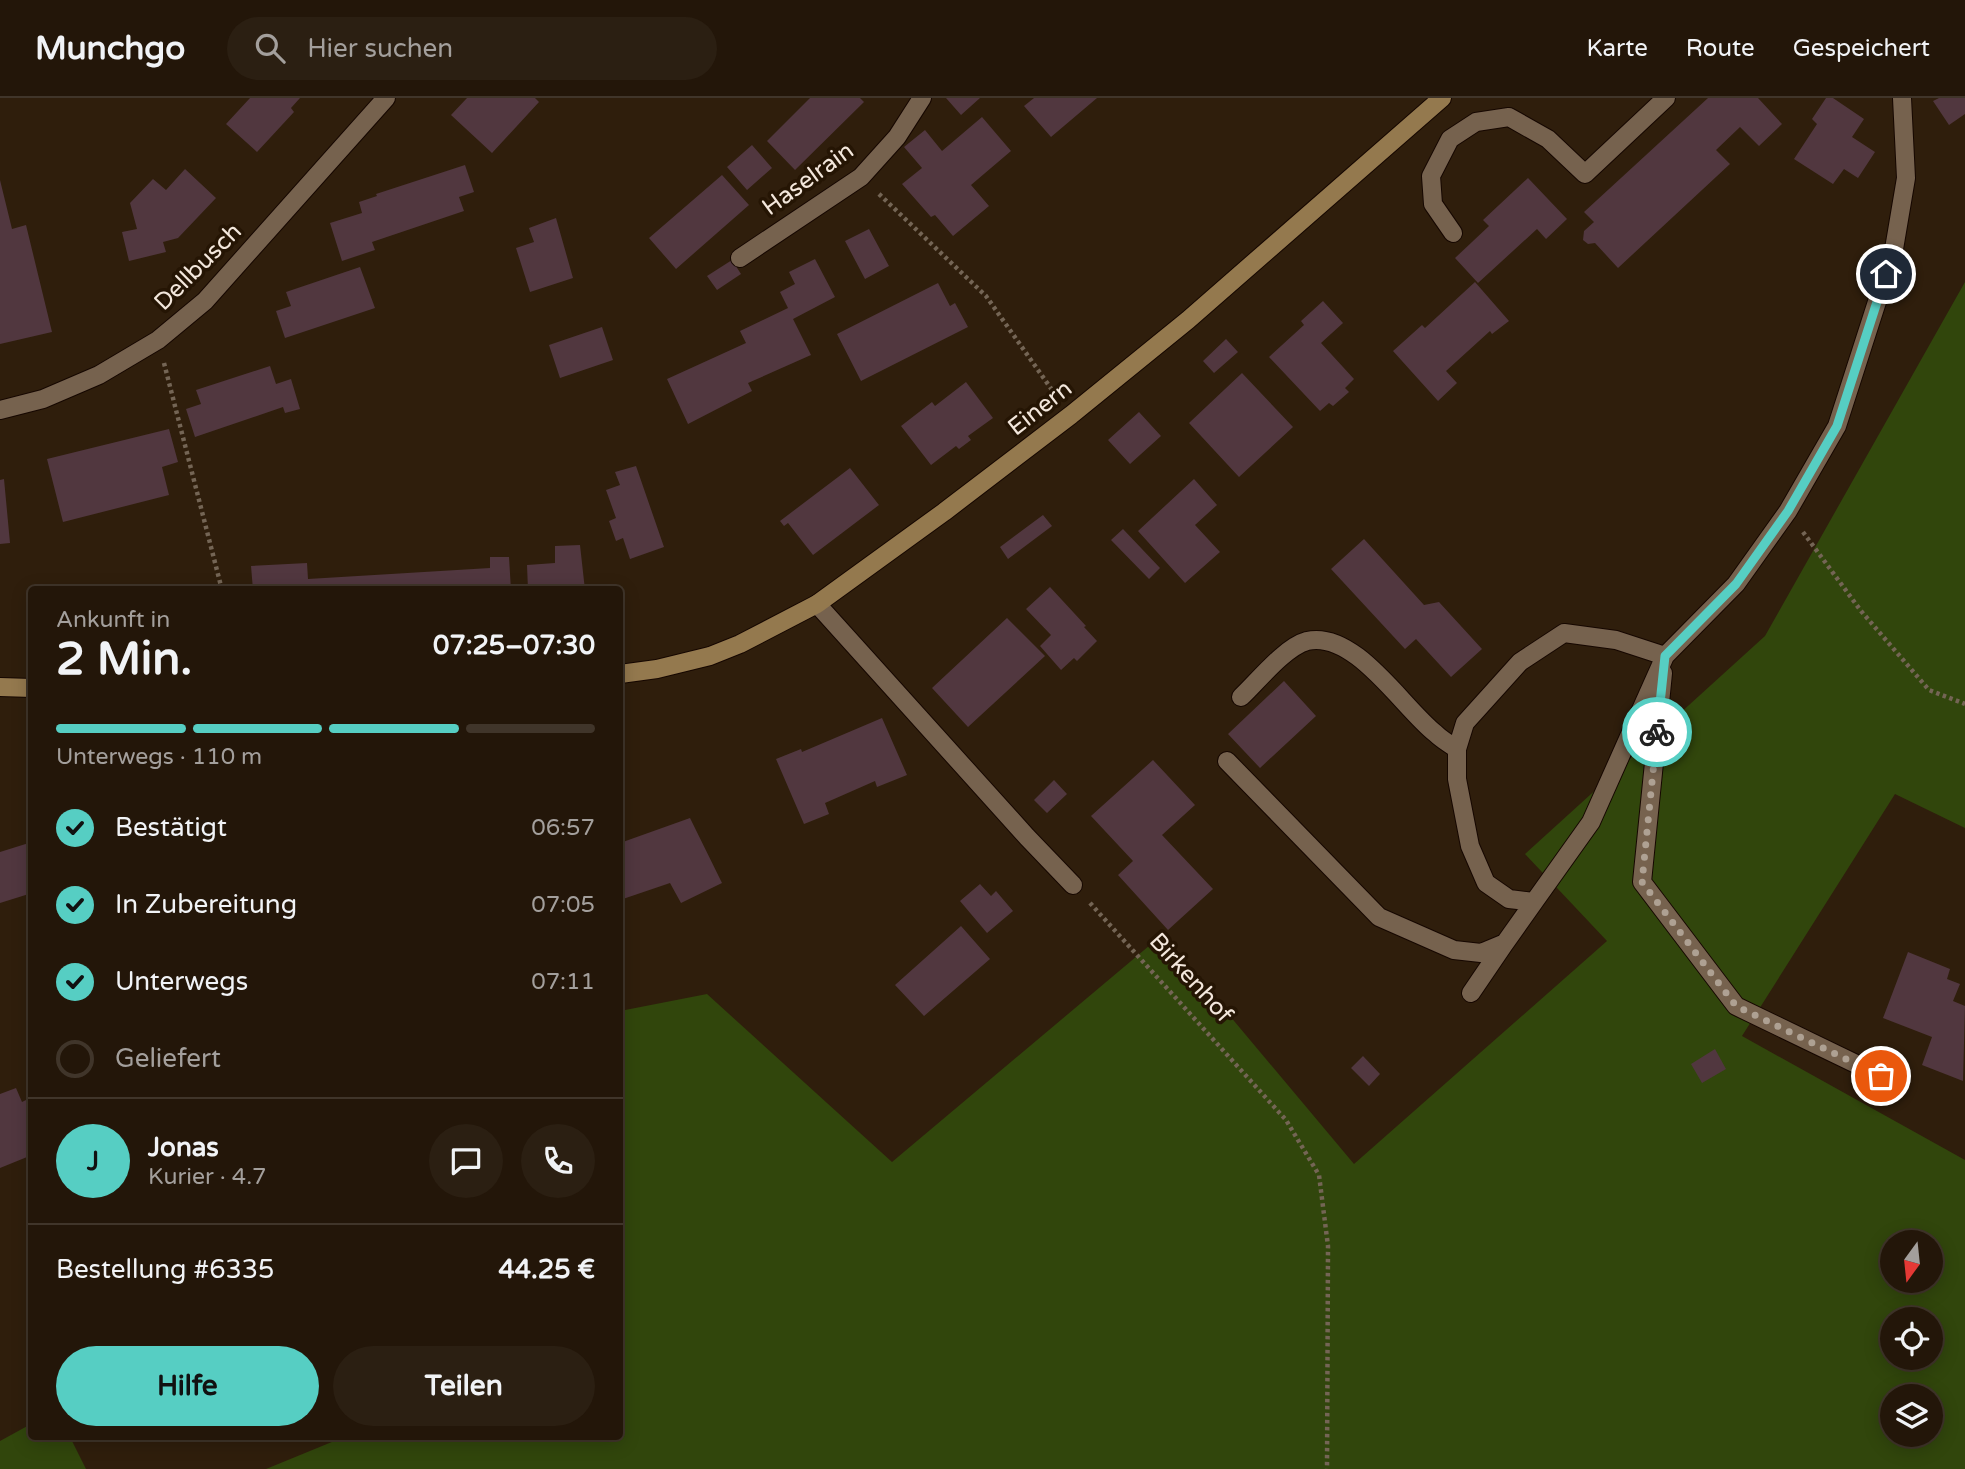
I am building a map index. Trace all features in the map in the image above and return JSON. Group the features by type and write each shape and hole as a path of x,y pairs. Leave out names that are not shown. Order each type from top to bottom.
{"main road":[{"name":"Einern","path":"623,674 657,669 710,656 740,645 817,604 1071,415 1188,320 1442,98"},
{"path":"0,687 28,688"}],"street":[{"name":"Dellbusch","path":"0,410 43,399 99,375 158,340 205,301 386,98"},
{"name":"Haselrain","path":"740,258 861,177 897,137 922,98"},
{"path":"1453,233 1433,204 1431,176 1450,139 1476,122 1508,117 1548,139 1585,174 1667,98"},
{"path":"1471,993 1591,822 1665,656 1736,584 1788,511 1837,426 1894,249 1906,178 1902,98"},
{"path":"817,604 1073,885"},
{"path":"1534,902 1509,900 1486,883 1470,846 1457,779 1457,749 1465,723 1520,662 1564,633 1616,640 1665,656"},
{"path":"1241,697 1291,650 1308,641 1333,642 1362,659 1434,733 1457,749"},
{"path":"1665,656 1642,882 1736,1006 1881,1076"},
{"path":"1227,761 1379,917 1454,950 1481,953 1505,943"}],"path":[{"path":"861,177 986,296 1071,415"},
{"path":"167,375 221,586"},
{"path":"1046,404 1066,388"},
{"path":"1788,511 1861,611 1929,690 1965,704"},
{"name":"Birkenhof","path":"1073,885 1286,1120 1319,1175 1328,1246 1327,1469"}],"green space":[{"path":"1965,282 1965,828 1895,794 1742,1036 1965,1160 1965,1469 266,1469 337,1440 623,1440 623,1010 707,994 892,1162 1162,935 1354,1164 1607,941 1525,854 1765,636"},
{"path":"28,1426 28,1440 72,1440 86,1469 0,1469 0,1441"}],"building":[{"path":"250,98 300,98 291,108 294,112 257,152 226,124"},
{"path":"467,98 535,98 539,102 492,153 451,115"},
{"path":"810,98 860,98 864,102 795,170 767,141"},
{"path":"946,98 980,98 961,115"},
{"path":"1034,98 1097,98 1051,137 1024,106"},
{"path":"1708,98 1758,98 1782,124 1759,146 1740,127 1716,150 1730,164 1618,268 1595,243 1588,244 1583,240 1584,231 1594,222 1584,212"},
{"path":"1826,98 1833,98 1864,119 1852,137 1875,152 1858,178 1844,169 1833,184 1794,159 1817,124 1812,119"},
{"path":"1939,98 1965,98 1965,114 1949,125 1933,101"},
{"path":"982,117 1011,151 971,185 989,206 953,236 935,215 931,217 902,184 922,168 904,147 925,130 942,151"},
{"path":"752,145 772,168 747,190 727,167"},
{"path":"465,165 474,192 459,197 464,211 372,242 375,250 342,261 330,223 362,213 359,202 377,196 376,194"},
{"path":"185,169 216,198 178,238 163,242 166,252 129,261 122,232 137,229 130,203 153,179 166,190"},
{"path":"722,175 749,205 676,269 649,238"},
{"path":"1528,178 1567,219 1546,239 1537,229 1478,283 1455,258 1489,226 1483,220"},
{"path":"0,180 12,229 26,225 52,332 0,344"},
{"path":"556,218 573,278 530,292 516,248 534,242 529,228"},
{"path":"869,229 889,266 865,279 845,241"},
{"path":"815,259 835,297 793,319 811,355 748,383 752,391 688,424 667,379 746,343 740,331 788,308 780,292 795,284 789,272"},
{"path":"732,260 741,274 717,290 707,276"},
{"path":"360,267 375,308 285,338 276,311 291,306 286,292"},
{"path":"1475,282 1509,321 1492,334 1490,331 1446,371 1457,383 1438,401 1393,351 1422,325 1425,328"},
{"path":"938,283 950,306 955,303 968,327 861,381 837,334"},
{"path":"1323,301 1343,323 1321,343 1354,379 1345,388 1349,392 1333,406 1329,403 1320,411 1269,357 1304,325 1301,321"},
{"path":"602,327 613,360 560,378 549,345"},
{"path":"1226,339 1238,352 1214,373 1203,361"},
{"path":"270,366 276,384 291,379 300,409 285,413 283,407 195,437 186,409 201,404 196,390"},
{"path":"1242,373 1293,427 1239,477 1189,423"},
{"path":"966,382 993,418 968,436 971,440 959,449 956,446 931,465 901,426 932,402 935,406"},
{"path":"1139,412 1161,436 1130,464 1108,440"},
{"path":"169,429 178,462 162,467 169,495 63,522 47,459"},
{"path":"636,466 664,547 630,559 623,538 616,541 609,521 616,518 606,490 620,485 615,472"},
{"path":"850,468 879,505 813,555 788,523 784,526 780,521"},
{"path":"4,479 10,543 0,544 0,480"},
{"path":"1194,479 1217,505 1195,525 1220,552 1185,583 1138,531"},
{"path":"1043,515 1052,526 1008,559 1000,547"},
{"path":"1123,529 1160,568 1149,579 1111,540"},
{"path":"1364,539 1424,605 1439,602 1482,649 1451,677 1416,639 1405,649 1331,569"},
{"path":"580,545 585,586 528,586 527,565 555,563 555,546"},
{"path":"490,557 509,557 511,586 253,586 251,566 307,563 308,579 490,568"},
{"path":"1050,587 1097,641 1077,661 1074,658 1061,670 1040,646 1051,635 1026,609"},
{"path":"1007,618 1045,656 968,727 932,688"},
{"path":"1284,681 1316,716 1260,768 1228,734"},
{"path":"882,718 907,775 877,787 875,781 825,803 829,814 804,824 776,759 801,749 802,752"},
{"path":"1153,760 1195,805 1162,835 1213,889 1168,930 1118,875 1133,861 1091,816"},
{"path":"1054,780 1067,794 1047,813 1034,800"},
{"path":"690,818 722,883 681,903 670,883 623,899 623,842"},
{"path":"28,843 28,894 0,903 0,852"},
{"path":"980,884 991,896 996,891 1013,911 987,933 960,901"},
{"path":"961,926 990,959 924,1016 895,985"},
{"path":"1908,952 1950,969 1947,979 1960,984 1953,1001 1965,1006 1963,1081 1922,1065 1932,1037 1883,1018"},
{"path":"1715,1049 1726,1069 1702,1083 1691,1064"},
{"path":"1363,1056 1380,1074 1369,1086 1351,1068"},
{"path":"16,1088 22,1102 28,1099 28,1157 0,1168 0,1094"}],"way so far":[{"path":"1657,732 1642,882 1736,1006 1881,1076"}],"route":[{"path":"1657,732 1665,656 1736,584 1788,511 1837,426 1886,274"}]}
